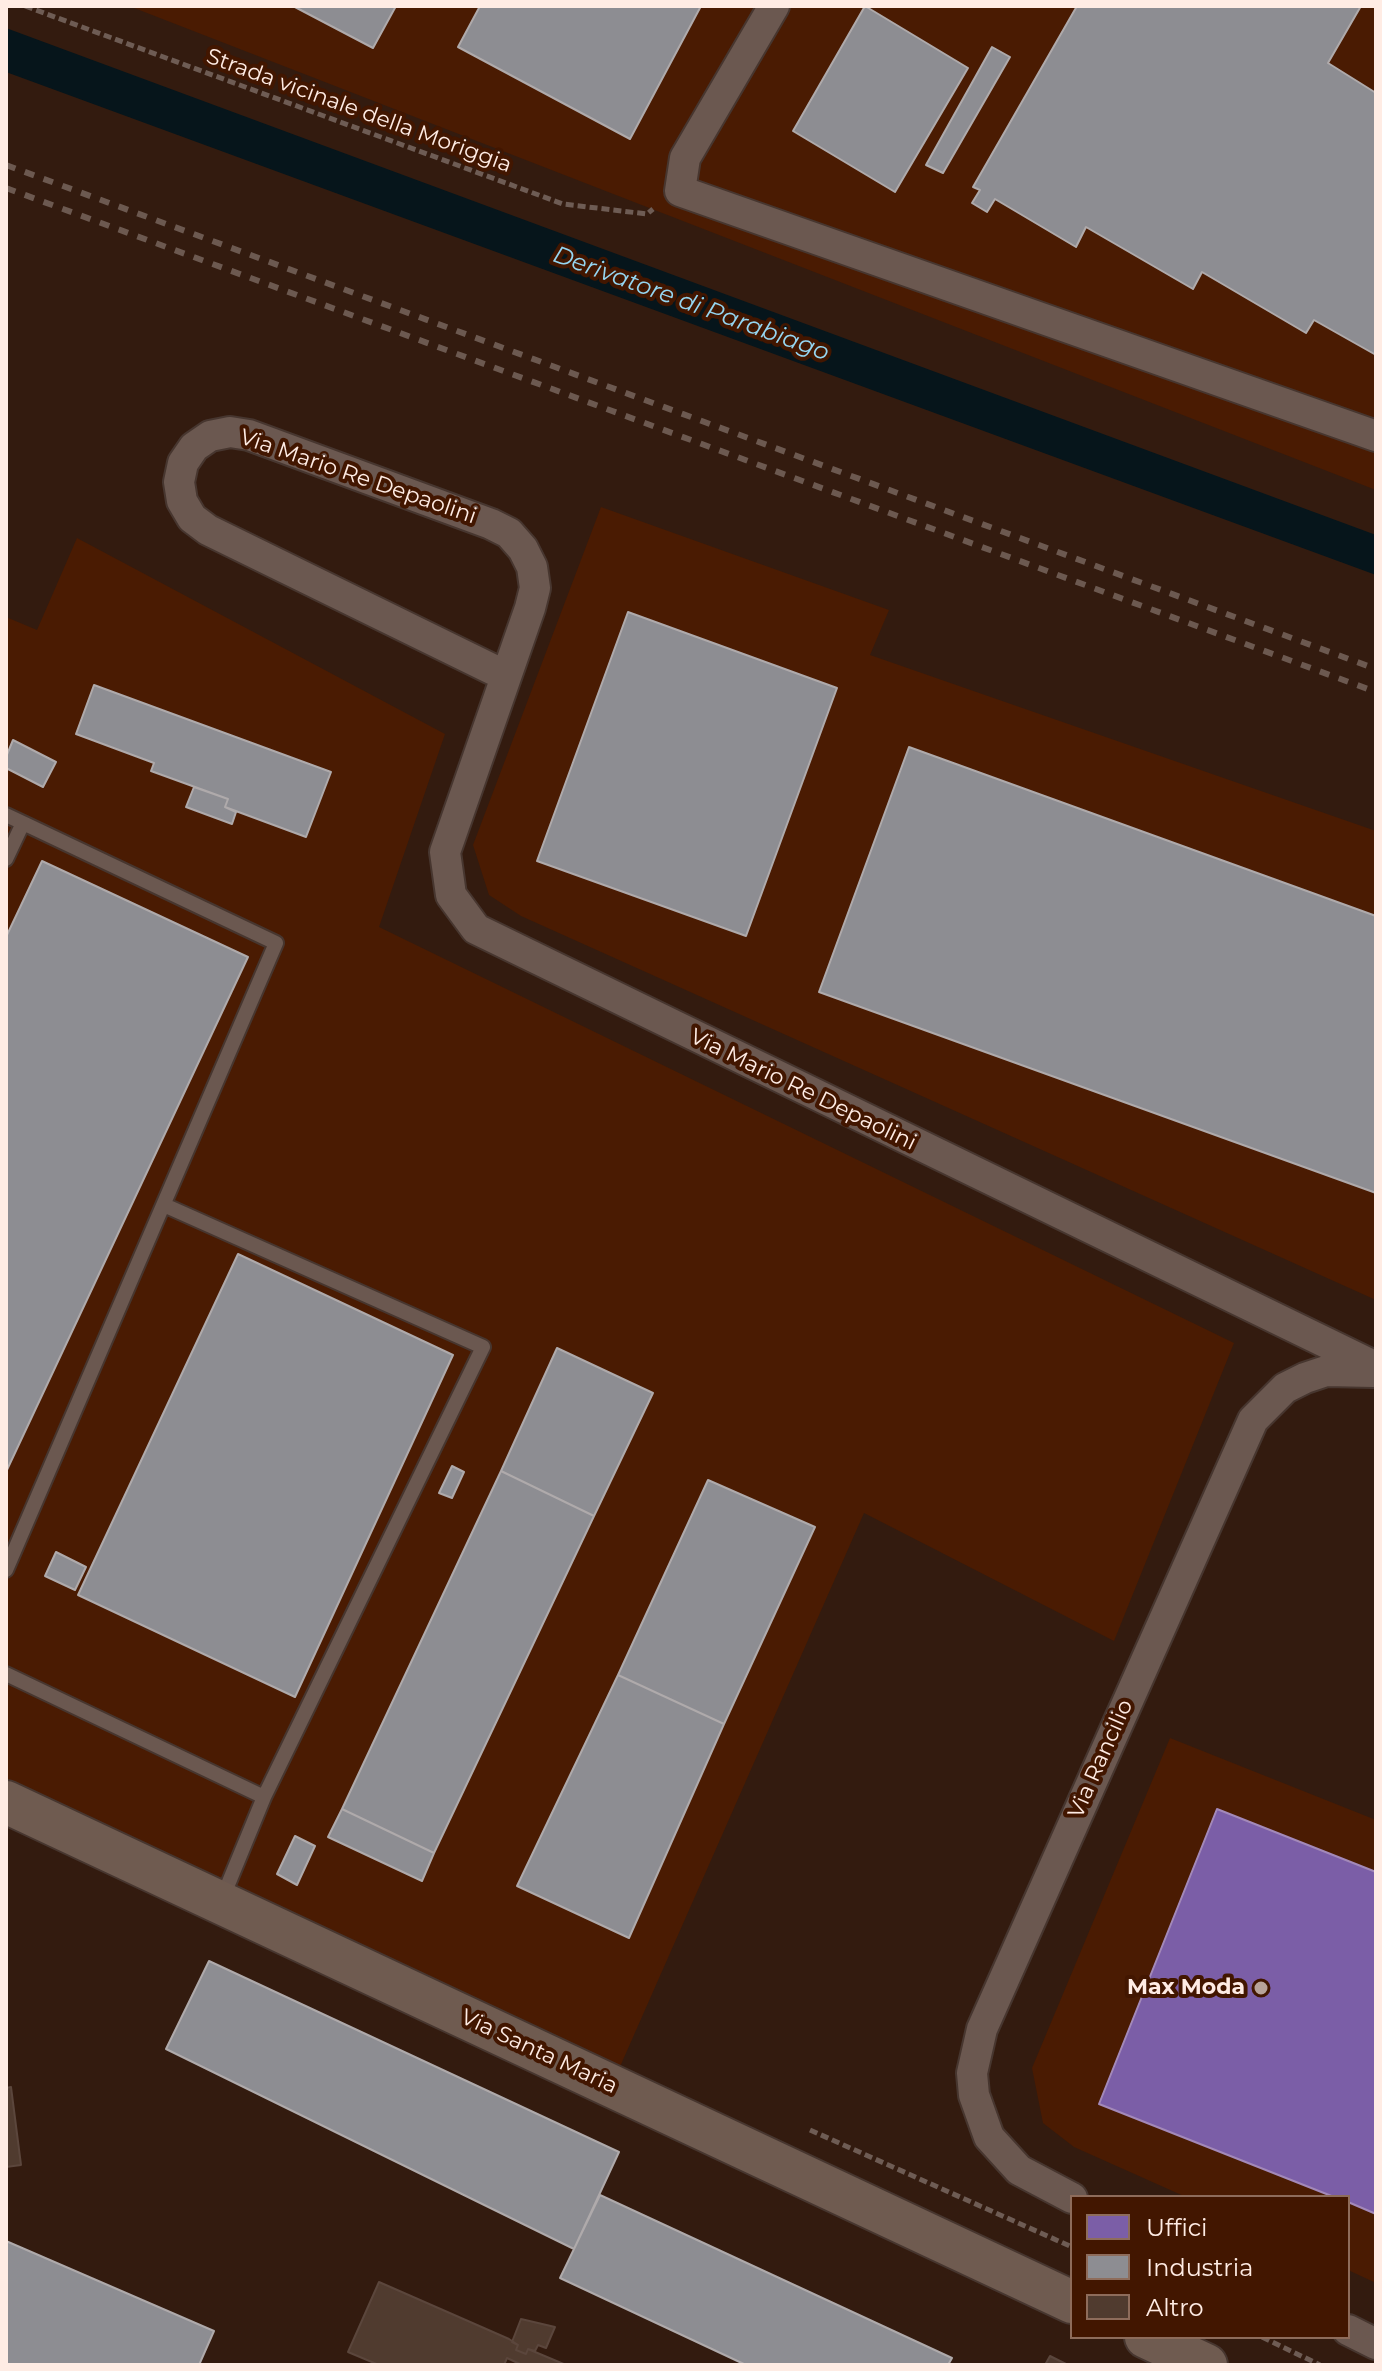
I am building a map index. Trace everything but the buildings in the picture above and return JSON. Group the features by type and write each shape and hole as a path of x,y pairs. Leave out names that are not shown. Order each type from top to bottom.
{"street":[{"path":"774,6 685,158 680,191 1376,436"},
{"name":"Via Mario Re Depaolini","path":"506,676 208,530 192,518 182,501 179,482 183,463 194,447 210,436 230,432 249,435 509,533 523,549 532,567 535,588 506,676 445,852 451,895 476,929 1376,1370"},
{"name":"Via Rancilio","path":"1070,2197 1019,2170 989,2137 979,2117 973,2084 975,2051 982,2029 1253,1420 1285,1388 1305,1378 1349,1369 1376,1370"},
{"name":"Via Santa Maria","path":"6,1802 1070,2301"},
{"path":"1350,2331 1376,2344"},
{"path":"1150,2339 1206,2365"}],"lane":[{"path":"6,815 276,943 6,1570"},
{"path":"6,859 23,823"},
{"path":"164,1205 483,1347 264,1797 220,1903"},
{"path":"6,1674 264,1797"}],"path":[{"name":"Strada vicinale della Moriggia","path":"25,6 563,204 647,214 680,191"},
{"path":"1266,2339 1320,2365"}],"shaded area":[{"path":"129,6 1376,6 1376,490"},
{"path":"601,507 889,610 870,655 1376,831 1376,1300 521,916 489,895 473,845"},
{"path":"77,538 445,734 379,927 1234,1343 1114,1641 864,1513 615,2078 6,1793 6,617 37,630"},
{"name":"Max Moda","path":"1170,1738 1376,1820 1376,2283 1350,2271 1350,2195 1182,2195 1074,2147 1043,2123 1032,2068"}],"water":[{"name":"Derivatore di Parabiago","path":"6,28 1376,535 1376,575 6,72"}],"railway":[{"path":"6,165 1376,669"},
{"path":"6,188 1376,692"}],"place":[{"name":"Max Moda","path":"1261,1988"}]}
